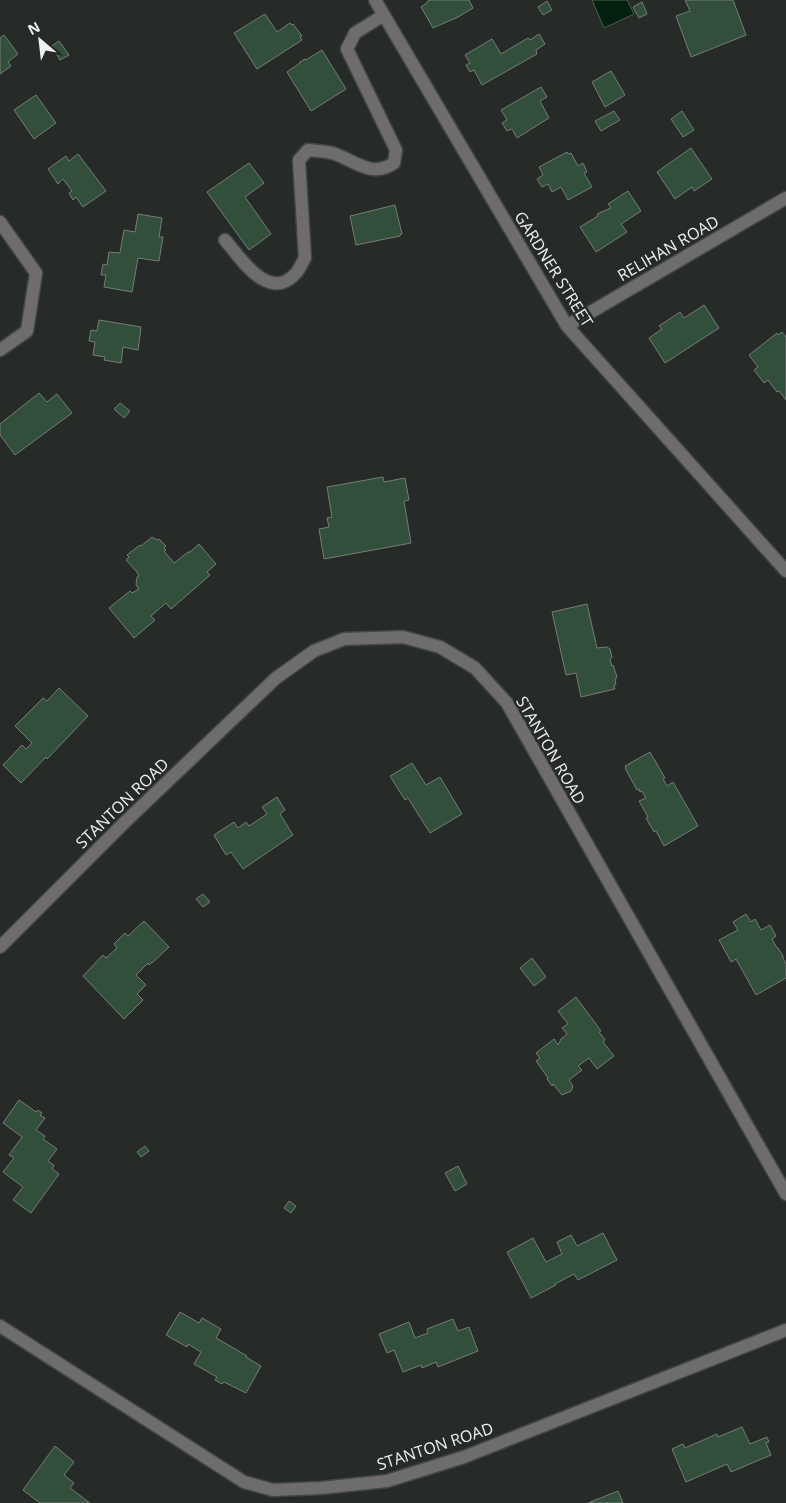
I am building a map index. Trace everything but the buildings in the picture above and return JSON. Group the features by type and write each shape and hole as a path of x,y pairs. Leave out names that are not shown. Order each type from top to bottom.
{"street":[{"name":"GARDNER STREET","path":"375,0 567,326 786,571"},
{"path":"224,240 248,268 260,278 270,283 283,283 296,272 304,258 299,160 308,150 333,153 368,169 385,169 394,163 396,150 347,48 355,33 384,15"},
{"name":"RELIHAN ROAD","path":"567,326 786,198"},
{"path":"0,222 36,273 27,331 0,350"},
{"name":"STANTON ROAD","path":"0,947 125,822 276,678 314,651 344,639 403,637 440,647 475,668 508,703 786,1194"},
{"name":"STANTON ROAD","path":"0,1326 244,1482 273,1490 321,1488 387,1481 416,1472 464,1457 786,1330"}],"shaded area":[{"path":"592,0 627,0 634,14 604,28"}]}
